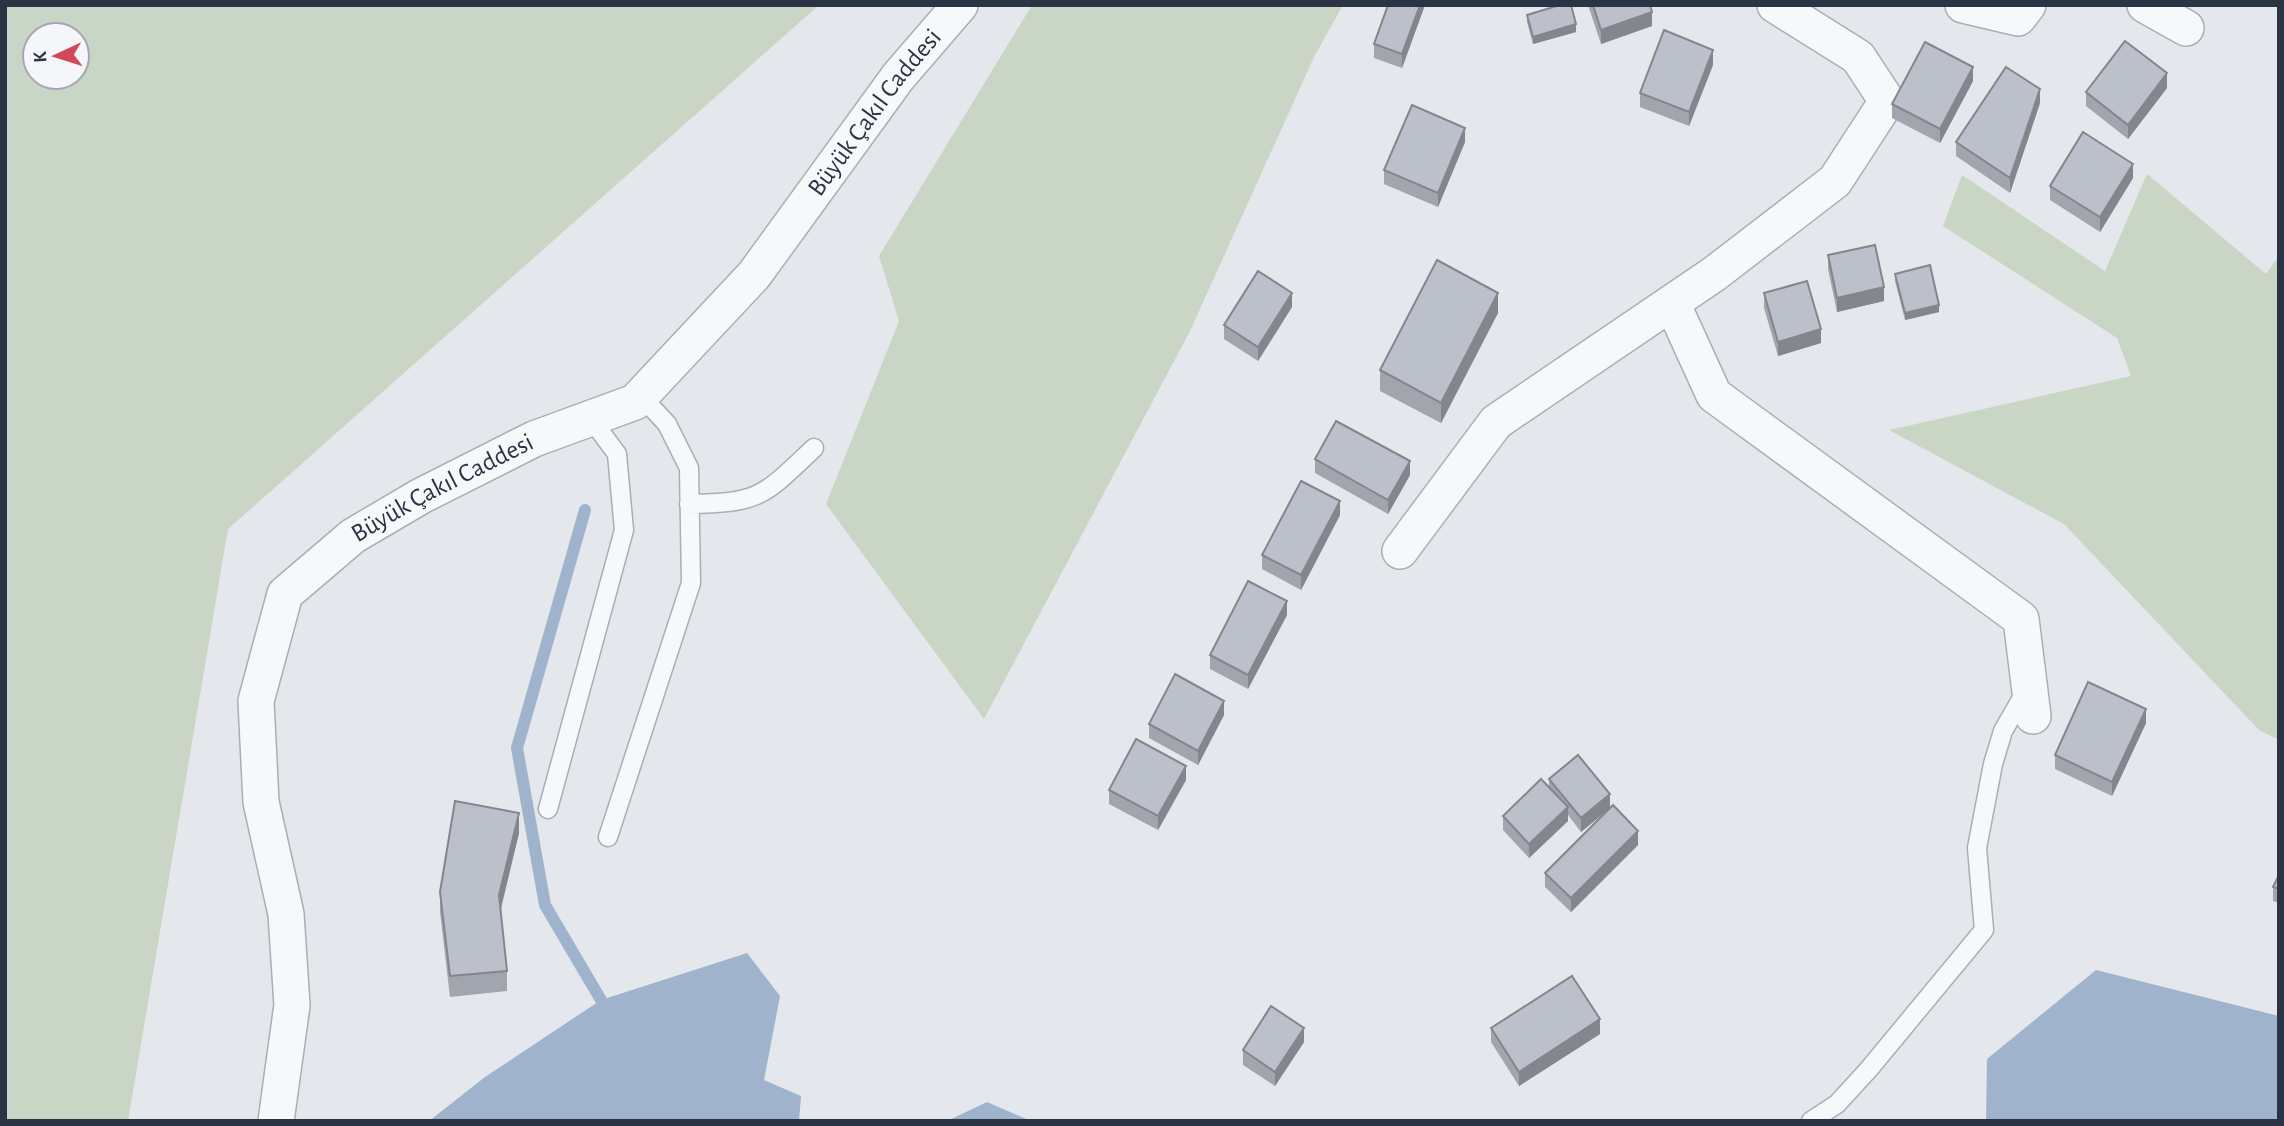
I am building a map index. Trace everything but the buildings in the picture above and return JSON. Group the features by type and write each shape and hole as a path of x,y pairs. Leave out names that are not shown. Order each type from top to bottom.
{"street":[{"name":"Büyük Çakıl Caddesi","path":"276,1121 292,1005 286,914 261,802 256,701 285,594 353,536 421,496 534,439 635,402 754,275 898,77 960,5"},
{"path":"1400,551 1496,422 1671,303 1835,181 1887,101 1858,57 1775,5"},
{"path":"1963,5 2018,18 2028,5"},
{"path":"2145,5 2186,28"},
{"path":"1671,303 1714,395 2021,619 2031,701"}],"lane":[{"path":"607,837 691,583 689,468 667,424 641,396"},
{"path":"548,809 624,530 617,454 591,419"},
{"path":"689,504 737,503 767,492 814,448"},
{"path":"1811,1121 1837,1104 1869,1069 1984,930 1976,848 1993,764 2003,731 2031,701"}],"green space":[{"path":"5,5 819,5 228,529 128,1121 5,1121"},
{"path":"1032,5 1343,5 1314,57 1190,331 984,719 826,504 899,321 879,256"},
{"path":"2147,174 2266,274 2279,256 2279,740 2259,730 2064,524 1889,430 2131,376 2117,338 1943,226 1962,175 2105,271"}],"water":[{"path":"747,953 780,996 764,1080 801,1096 799,1121 429,1121 485,1077 601,1000"},
{"path":"2096,970 2279,1016 2279,1121 1986,1121 1987,1059"},
{"path":"987,1102 1031,1121 947,1121"}],"waterway":[{"path":"585,510 517,748 545,905 601,1000"}]}
